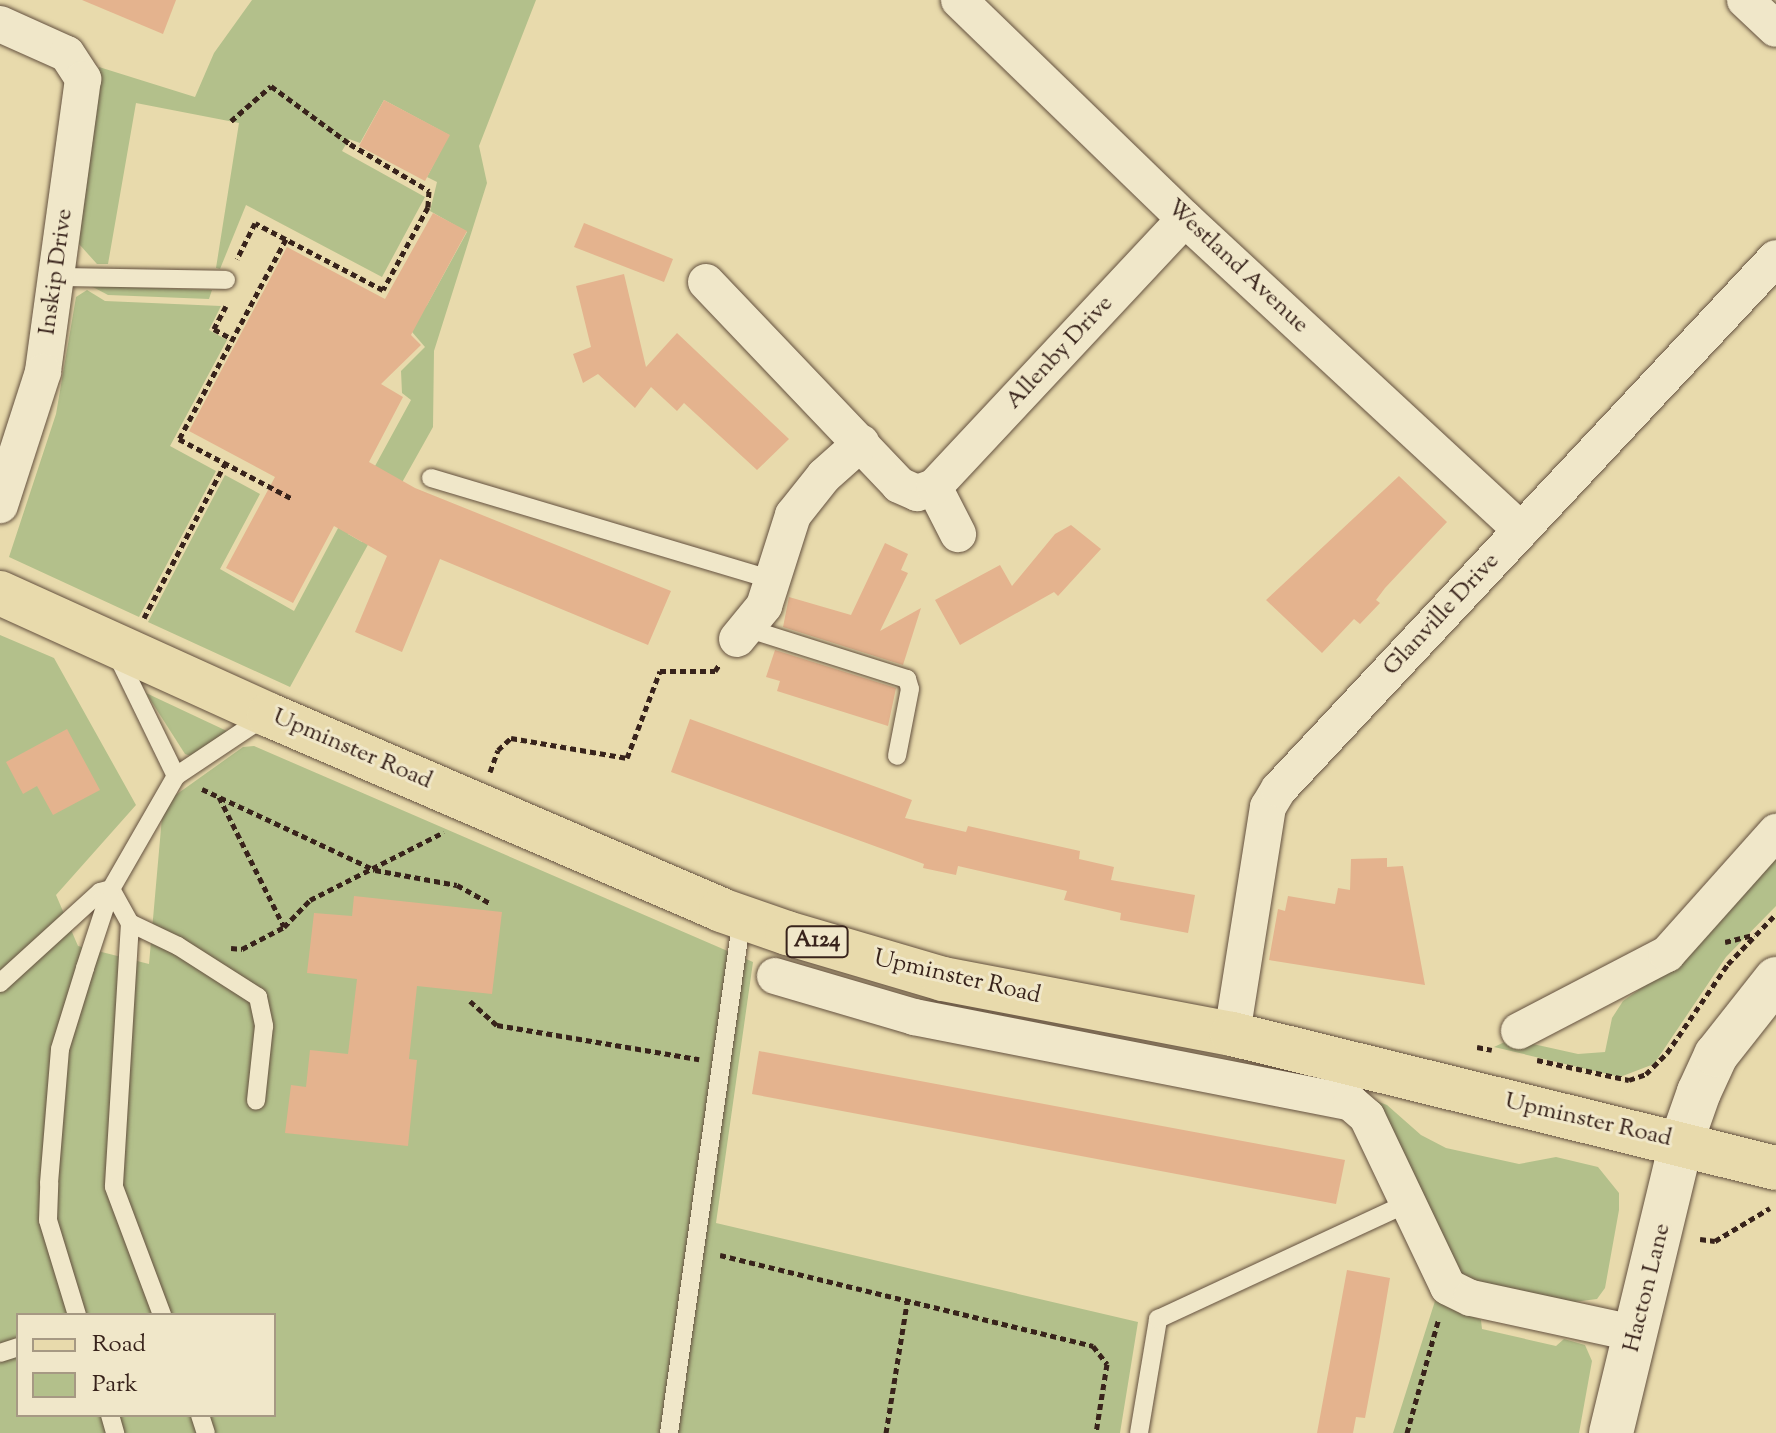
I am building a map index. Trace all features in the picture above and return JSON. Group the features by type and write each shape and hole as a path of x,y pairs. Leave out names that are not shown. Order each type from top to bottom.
{"main road":[{"name":"Upminster Road","path":"0,593 269,715 742,917 943,979 1232,1034 1681,1143 1773,1188"}],"street":[{"name":"Westland Avenue","path":"959,0 1185,219 1521,530"},
{"path":"1745,0 1776,29"},
{"name":"Inskip Drive","path":"0,24 55,47 77,63 83,79 43,372 0,505"},
{"name":"Allenby Drive","path":"934,487 1185,219"},
{"name":"Glanville Drive","path":"1232,1034 1268,807 1521,530 1776,258"},
{"path":"706,282 899,485 917,493 934,487 958,534"},
{"path":"743,634 774,580 793,515 824,476 861,443"},
{"path":"1516,1047 1667,954 1776,832"},
{"path":"775,976 914,1017 1337,1098 1367,1117 1448,1287 1471,1298 1638,1334"},
{"name":"Hacton Lane","path":"1611,1433 1638,1334 1681,1143 1716,1055 1776,979"}],"lane":[{"path":"57,277 226,280"},
{"path":"431,478 774,580"},
{"path":"743,634 907,679 910,689 897,756"},
{"path":"119,647 176,776"},
{"path":"76,1313 48,1220 52,1117 60,1049 111,889 176,776 269,715"},
{"path":"111,889 130,923 114,1187 161,1313"},
{"path":"0,983 100,892 111,889"},
{"path":"669,1433 742,917"},
{"path":"130,923 178,946 258,997 264,1026 256,1101"},
{"path":"1139,1433 1158,1319 1408,1203"}],"path":[{"path":"226,280 255,223 383,290 428,207 429,191 350,144 271,86 231,121"},
{"path":"286,239 179,439 291,498"},
{"path":"227,303 214,329 232,339"},
{"path":"119,647 225,464"},
{"path":"178,946 242,949 284,927 310,900 375,870 443,832 463,840 498,750 511,738 627,758 660,671 715,671 743,634"},
{"path":"176,776 375,870 457,885 490,903"},
{"path":"219,797 284,927"},
{"path":"1477,1047 1516,1047 1629,1080 1646,1074 1667,1053 1728,964 1776,914"},
{"path":"470,1001 497,1025 720,1062"},
{"path":"1700,1239 1715,1241 1773,1188"},
{"path":"696,1249 1093,1346 1107,1364 1096,1433"},
{"path":"1407,1433 1448,1287"},
{"path":"886,1433 907,1303"}],"green space":[{"path":"252,0 536,0 479,146 487,183 434,351 433,427 395,495 375,466 411,400 402,393 401,371 425,347 406,325 427,305 467,232 430,211 437,182 427,177 449,135 384,100 360,143 349,139 342,151 425,197 382,277 246,205 220,269 216,268 239,123 136,103 108,264 97,264 79,244 99,67 195,97 214,53"},
{"path":"91,286 212,290 209,299 108,295"},
{"path":"87,290 105,301 221,306 209,330 227,340 170,446 216,471 139,617 9,557 56,414 76,297"},
{"path":"225,475 260,494 220,569 294,611 345,515 355,520 348,534 362,542 376,530 290,687 148,622"},
{"path":"0,635 54,658 136,805 56,895 78,946 149,964 162,817 170,799 243,747 254,746 753,962 716,1223 1138,1322 1120,1433 0,1433"},
{"path":"146,693 229,732 191,756 185,754"},
{"path":"1776,855 1776,906 1726,957 1654,1064 1620,1077 1494,1047 1511,1039 1578,1054 1605,1052 1612,1018 1623,1001 1660,975"},
{"path":"1352,1092 1387,1105 1421,1135 1446,1148 1519,1164 1556,1157 1598,1167 1619,1193 1619,1210 1605,1288 1597,1299 1566,1303 1472,1280 1455,1269"},
{"path":"1435,1301 1481,1320 1482,1329 1556,1346 1564,1339 1585,1345 1592,1361 1579,1433 1393,1433"}],"building":[{"path":"82,0 176,0 163,34"},
{"path":"384,100 450,135 425,181 359,146"},
{"path":"433,213 467,231 411,335 421,345 381,384 403,397 369,462 415,488 671,591 648,645 440,559 402,652 355,632 387,556 334,526 293,603 226,568 275,477 189,431 287,247 385,299"},
{"path":"584,223 673,259 664,282 574,247"},
{"path":"624,274 646,367 677,333 789,439 757,470 684,403 677,411 651,387 635,408 598,374 583,383 573,354 591,347 576,286"},
{"path":"1399,476 1447,522 1385,588 1376,600 1380,603 1360,624 1354,619 1322,653 1266,600"},
{"path":"1071,525 1101,549 1058,596 1054,592 960,645 935,600 1000,565 1012,586 1055,534"},
{"path":"885,543 908,554 901,570 908,573 880,631 921,608 903,665 783,627 789,597 851,615"},
{"path":"775,650 896,688 888,726 777,691 780,681 766,677"},
{"path":"690,719 912,800 905,818 966,832 968,826 1080,851 1079,859 1114,867 1111,880 1195,895 1188,933 1120,920 1121,913 1064,900 1067,891 958,866 956,875 923,868 924,864 671,772"},
{"path":"67,729 100,790 53,815 37,786 23,794 6,762"},
{"path":"1387,858 1387,867 1403,866 1425,985 1269,960 1278,909 1285,911 1288,896 1335,904 1338,888 1350,890 1351,859"},
{"path":"354,896 502,912 492,994 417,986 409,1059 417,1060 408,1146 285,1133 291,1085 306,1087 310,1050 348,1054 357,979 307,973 314,913 352,916"},
{"path":"759,1051 1345,1160 1336,1204 752,1094"},
{"path":"1347,1270 1390,1278 1379,1343 1365,1418 1356,1417 1353,1433 1317,1433"}]}
